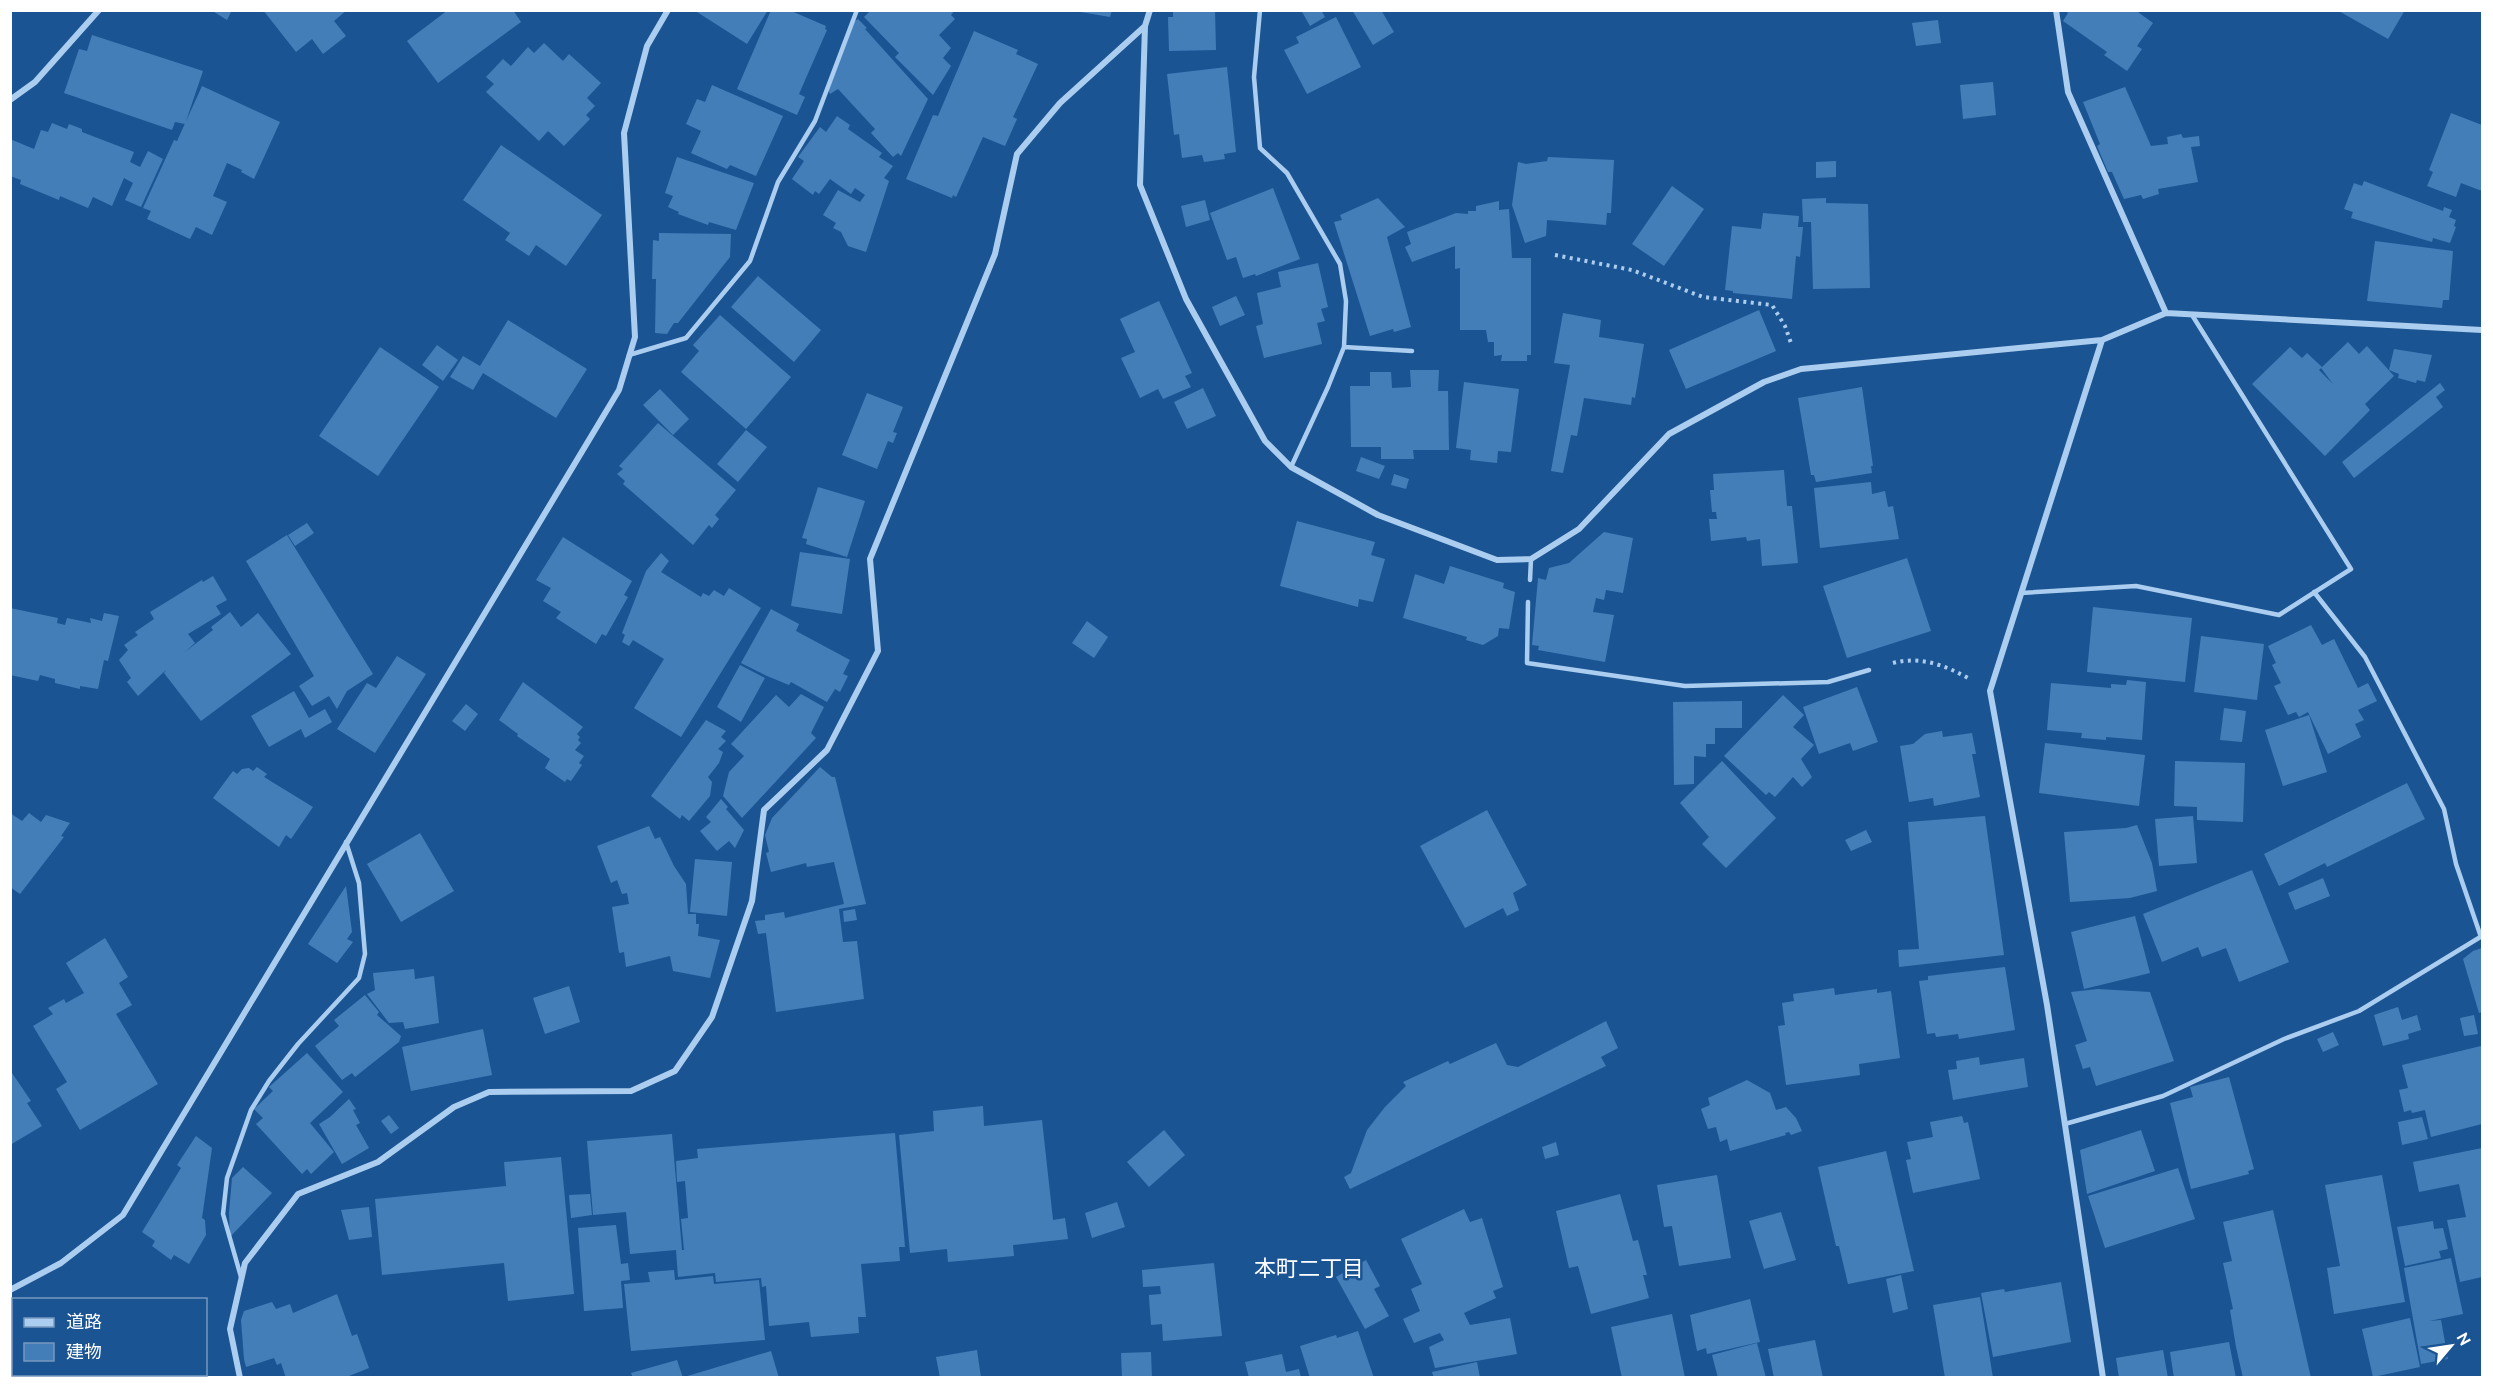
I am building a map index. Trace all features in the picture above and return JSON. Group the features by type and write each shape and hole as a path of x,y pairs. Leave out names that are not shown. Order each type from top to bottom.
{"street":[{"path":"10,100 35,82 99,10"},
{"path":"10,1290 61,1263 123,1215 619,390 635,337 624,133 647,46 668,10"},
{"path":"1150,10 1145,26 1140,185 1186,299 1265,441 1291,467 1378,515 1497,560 1531,559 1579,529 1669,434 1764,382 1801,369 2102,340 2166,313 2482,330"},
{"path":"2056,10 2068,92 2166,313"},
{"path":"240,1377 230,1329 245,1263 298,1194 378,1162 454,1107 489,1092 631,1091 675,1071 712,1017 752,901 764,810 827,750 878,651 870,559 995,254 1017,154 1060,103 1145,26"},
{"path":"2102,340 1990,691 2047,1005 2103,1377"}],"lane":[{"path":"629,356 686,338 750,261 778,182 814,121 856,10"},
{"path":"1260,10 1254,76 1260,148 1287,173 1340,264 1346,301 1344,347 1291,467"},
{"path":"2021,593 2136,586 2279,615 2351,569 2192,315"},
{"path":"1344,347 1412,351"},
{"path":"1530,580 1531,559"},
{"path":"2065,1124 2163,1096 2284,1039 2359,1011 2482,937 2456,864 2444,809 2365,657 2314,592"},
{"path":"1528,602 1527,663 1685,686 1828,682 1869,670"},
{"path":"242,1280 223,1214 227,1178 251,1110 269,1081 298,1044 360,978 365,954 359,883 346,842"}],"path":[{"path":"1555,255 1632,270 1703,297 1772,305 1785,326 1801,369"},
{"path":"1869,670 1909,659 1944,665 1990,691"}],"building":[{"path":"211,10 232,10 227,20"},
{"path":"263,10 347,10 334,21 346,36 323,54 312,39 296,52"},
{"path":"448,10 513,10 521,22 438,83 407,41"},
{"path":"698,10 768,10 747,44 697,12"},
{"path":"771,10 789,10 826,26 827,30 799,94 805,97 797,115 737,89"},
{"path":"871,10 955,10 951,15 955,19 939,35 951,48 943,58 951,66 933,95 895,57 899,53 864,17"},
{"path":"1069,10 1112,10 1110,17"},
{"path":"1173,10 1215,10 1216,50 1169,51 1168,17 1173,17"},
{"path":"1301,10 1321,10 1325,17 1310,26"},
{"path":"1352,10 1381,10 1394,32 1373,45"},
{"path":"2064,10 2135,10 2153,23 2137,46 2142,49 2127,71 2104,55 2107,52 2063,21 2068,13"},
{"path":"2337,10 2405,10 2388,39"},
{"path":"1336,17 1361,67 1307,94 1284,50 1299,43 1296,37"},
{"path":"858,19 928,99 901,156 898,153 893,157 871,133 875,129 838,89 830,94 828,90 855,21"},
{"path":"1938,20 1941,43 1916,46 1912,23"},
{"path":"974,31 1018,50 1016,54 1038,64 1013,117 1017,119 1005,146 983,137 956,197 953,195 952,198 906,179 933,115 938,116"},
{"path":"92,35 203,71 185,124 175,122 172,130 64,93 79,49 87,51"},
{"path":"544,43 563,61 569,54 601,83 587,98 595,106 586,115 590,119 564,146 548,131 539,141 486,92 494,84 486,77 503,59 511,66 528,47 534,53"},
{"path":"1227,67 1236,152 1224,154 1225,159 1204,162 1202,155 1182,158 1179,134 1174,135 1167,74"},
{"path":"1993,82 1996,115 1963,119 1960,85"},
{"path":"712,85 783,116 756,176 730,165 727,169 691,153 701,131 686,124 697,99 705,102"},
{"path":"202,86 280,122 254,179 227,163 213,196 227,202 212,235 196,227 190,239 147,219 151,211 143,208"},
{"path":"2125,87 2151,146 2168,144 2167,137 2181,134 2183,138 2199,136 2200,146 2191,147 2198,182 2158,189 2159,194 2143,199 2141,195 2124,199 2112,172 2108,172 2097,146 2100,144 2083,102"},
{"path":"2451,113 2482,125 2482,191 2461,183 2456,197 2427,186 2433,172 2429,170"},
{"path":"837,116 850,125 848,129 882,153 879,157 893,166 884,178 889,181 866,252 848,246 841,232 833,228 836,223 823,215 838,190 860,202 865,195 855,188 851,194 830,179 819,194 815,191 813,195 792,179 804,161 798,157 820,127 826,132"},
{"path":"52,123 67,129 69,124 82,129 82,132 134,152 130,162 140,167 148,151 163,159 141,207 125,200 133,183 124,178 112,206 93,197 88,208 60,196 59,200 20,184 21,180 10,176 10,139 34,149 41,130 48,132"},
{"path":"501,145 602,215 566,266 536,245 529,256 505,240 510,233 463,200"},
{"path":"677,157 754,183 736,230 709,222 708,225 678,214 679,212 668,207 673,196 665,193"},
{"path":"1548,157 1614,160 1611,213 1607,213 1606,225 1547,220 1546,236 1525,243 1512,205 1518,162 1526,164 1547,161"},
{"path":"1836,161 1836,177 1816,178 1816,162"},
{"path":"2364,181 2443,211 2444,207 2452,210 2449,217 2456,220 2454,226 2456,227 2450,243 2433,238 2432,242 2351,218 2353,212 2344,209 2354,183 2362,186"},
{"path":"1672,186 1704,209 1664,266 1632,244"},
{"path":"1273,188 1300,259 1256,276 1255,274 1243,278 1236,257 1227,260 1210,213"},
{"path":"1378,198 1405,227 1387,237 1411,327 1394,332 1393,329 1370,336 1334,222 1342,220 1340,215"},
{"path":"1826,198 1826,203 1868,204 1870,288 1813,289 1811,222 1803,222 1802,199"},
{"path":"1205,200 1210,220 1186,227 1181,206"},
{"path":"1499,201 1499,210 1509,209 1512,258 1531,258 1531,355 1527,355 1527,361 1501,361 1502,355 1494,356 1494,342 1488,342 1486,330 1460,330 1460,268 1455,269 1455,246 1412,262 1405,247 1411,244 1407,232 1456,213 1468,214 1468,211 1476,211 1476,206"},
{"path":"1763,213 1799,216 1798,227 1803,227 1800,257 1796,256 1792,299 1733,293 1733,291 1725,290 1732,226 1761,229"},
{"path":"659,233 731,234 730,257 667,334 655,333 656,279 652,279 653,240 659,241"},
{"path":"2375,241 2453,251 2449,300 2443,300 2442,308 2367,301"},
{"path":"1318,263 1328,307 1321,309 1325,321 1317,323 1322,344 1264,358 1256,326 1263,324 1257,293 1281,287 1278,272"},
{"path":"758,276 821,330 794,362 731,307"},
{"path":"1236,296 1245,315 1220,326 1212,307"},
{"path":"1159,301 1192,373 1185,376 1191,387 1163,399 1158,389 1140,398 1121,358 1135,352 1120,319"},
{"path":"1759,310 1776,351 1686,389 1669,350"},
{"path":"1563,313 1601,320 1599,337 1644,344 1635,398 1632,397 1631,405 1584,398 1577,436 1571,435 1563,473 1551,471 1570,365 1554,363"},
{"path":"720,315 791,377 746,429 681,372 699,351 693,345"},
{"path":"508,320 587,369 556,418 483,373 473,390 450,377 463,356 480,366"},
{"path":"2348,342 2359,354 2367,346 2394,376 2365,404 2370,410 2325,456 2252,384 2290,347 2302,358 2307,353 2321,368","holes":["2321,368 2333,384 2319,370"]},
{"path":"437,345 458,360 443,381 422,365"},
{"path":"380,347 439,387 378,476 319,436"},
{"path":"2394,349 2432,355 2425,382 2417,380 2416,383 2398,378 2399,374 2389,370"},
{"path":"1410,370 1439,370 1438,391 1448,391 1449,450 1413,450 1414,459 1381,459 1381,447 1351,447 1350,386 1370,386 1370,372 1391,372 1392,388 1411,387"},
{"path":"1464,382 1519,389 1511,452 1498,451 1497,463 1470,460 1471,450 1456,448"},
{"path":"2440,383 2445,390 2436,397 2443,407 2354,478 2342,462"},
{"path":"1862,387 1873,466 1871,466 1872,473 1816,482 1814,475 1811,475 1798,398"},
{"path":"1203,388 1216,416 1187,429 1174,402"},
{"path":"660,389 689,419 673,435 643,405"},
{"path":"867,393 903,407 893,432 897,433 893,443 888,441 877,469 842,455"},
{"path":"658,423 736,490 715,515 719,519 712,528 709,525 693,545 623,484 625,481 617,474 623,469 619,466"},
{"path":"746,430 767,447 738,482 717,464"},
{"path":"1361,457 1385,466 1379,479 1356,471"},
{"path":"1784,470 1787,506 1792,506 1798,563 1762,566 1760,539 1747,541 1746,537 1711,541 1709,519 1717,519 1716,512 1712,512 1710,490 1714,490 1713,474"},
{"path":"1394,474 1409,479 1406,489 1391,485"},
{"path":"1871,482 1872,494 1885,491 1888,507 1893,506 1899,539 1820,548 1814,488"},
{"path":"818,487 865,501 847,557 806,544 807,539 802,538"},
{"path":"1297,521 1375,542 1371,555 1385,559 1373,602 1359,599 1358,607 1280,586"},
{"path":"307,523 314,533 295,546 288,535"},
{"path":"1604,532 1633,538 1623,593 1606,590 1604,600 1596,598 1593,612 1614,615 1605,662 1538,650 1539,646 1532,645 1538,578 1546,580 1549,568 1569,563"},
{"path":"287,535 373,674 347,691 337,709 329,696 312,706 299,686 314,676 246,561"},
{"path":"563,537 632,581 624,595 628,597 606,636 602,634 596,644 556,618 561,612 543,601 551,588 536,580"},
{"path":"800,552 850,559 842,614 791,606"},
{"path":"661,553 669,561 661,572 701,597 703,593 709,596 714,590 724,596 729,588 761,608 681,737 634,708 664,659 633,640 629,646 622,642 625,635 622,633 646,571"},
{"path":"1907,558 1931,631 1847,658 1823,586"},
{"path":"1450,566 1504,583 1503,588 1515,592 1509,629 1499,628 1498,636 1483,645 1466,640 1467,637 1403,618 1415,574 1444,584"},
{"path":"213,576 227,600 216,606 221,614 188,634 195,643 185,652 213,630 211,627 230,612 241,627 258,613 291,654 201,721 164,673 166,670 138,696 127,682 131,678 119,660 128,650 124,645 138,635 135,632 154,619 150,612 202,580 203,582"},
{"path":"2093,607 2192,618 2185,682 2087,672"},
{"path":"10,608 58,618 57,623 65,625 67,618 91,623 90,618 102,621 104,613 119,616 108,661 104,660 98,689 80,686 80,689 55,683 55,679 40,675 38,681 10,675"},
{"path":"771,609 799,624 796,631 850,660 843,674 848,676 840,692 835,689 827,702 791,682 789,685 741,663"},
{"path":"1087,621 1108,637 1094,658 1072,643"},
{"path":"2311,625 2322,645 2334,639 2358,688 2368,683 2377,701 2358,710 2364,720 2355,724 2361,737 2328,754 2308,712 2299,717 2296,712 2288,715 2274,686 2281,683 2272,665 2276,663 2268,646"},
{"path":"2201,636 2264,644 2257,700 2194,692"},
{"path":"397,656 426,674 375,753 337,729 367,683 376,688"},
{"path":"740,665 765,678 741,722 717,707"},
{"path":"2127,680 2146,682 2142,740 2106,737 2106,740 2081,738 2082,733 2047,730 2051,683 2111,688 2111,684 2126,685"},
{"path":"523,682 583,727 577,734 581,743 575,750 584,756 579,763 582,765 571,781 567,779 565,782 545,768 550,759 499,720"},
{"path":"1857,687 1878,742 1853,751 1850,743 1819,754 1803,707"},
{"path":"294,691 309,718 325,709 332,722 305,738 301,729 269,747 251,716"},
{"path":"801,694 824,707 811,733 816,738 742,818 723,796 729,772 744,756 731,744 776,695 789,707"},
{"path":"1783,695 1804,715 1793,727 1814,745 1801,759 1812,777 1802,787 1793,777 1775,797 1769,792 1766,795 1724,756"},
{"path":"1742,701 1742,728 1715,728 1715,744 1706,744 1706,757 1694,756 1694,784 1674,785 1673,702"},
{"path":"466,704 478,714 465,731 452,721"},
{"path":"2224,708 2246,711 2242,742 2220,740"},
{"path":"2309,715 2327,772 2283,786 2265,730"},
{"path":"706,720 726,731 721,737 726,741 718,749 723,752 719,763 708,777 712,782 710,796 689,821 682,815 680,819 651,796"},
{"path":"1942,731 1943,737 1972,733 1976,754 1972,754 1980,797 1934,806 1933,798 1909,802 1900,746 1913,744 1925,734"},
{"path":"2045,743 2145,755 2139,806 2039,793"},
{"path":"1722,761 1776,818 1726,868 1702,844 1709,837 1680,803"},
{"path":"2175,761 2245,763 2243,822 2197,820 2197,807 2174,806"},
{"path":"257,767 267,774 264,777 313,807 291,839 286,835 279,847 213,798 233,771 237,774 242,769 249,768 253,771"},
{"path":"820,767 835,777 866,904 839,909 843,942 857,941 864,999 776,1012 766,933 758,934 755,921 765,920 765,915 784,912 785,918 844,904 834,862 807,867 806,863 771,872 766,853 769,852 765,835 772,818"},
{"path":"2407,783 2425,819 2327,867 2325,863 2279,886 2264,854"},
{"path":"721,799 728,807 726,809 744,830 735,848 729,841 717,851 700,831 711,822 706,817"},
{"path":"1487,810 1527,885 1513,893 1519,910 1507,916 1503,908 1465,928 1420,846"},
{"path":"10,813 22,821 29,813 41,822 46,815 70,823 61,836 64,837 20,894 10,887"},
{"path":"1985,816 2004,955 1899,967 1898,950 1919,949 1908,822"},
{"path":"2193,816 2197,863 2159,866 2155,819"},
{"path":"2137,825 2152,863 2157,891 2130,898 2070,902 2064,832 2126,828"},
{"path":"649,826 655,839 660,837 686,884 688,914 696,914 696,924 699,924 698,936 720,940 710,978 673,971 670,956 626,967 624,952 619,953 612,907 629,904 627,893 622,894 617,880 611,883 597,846"},
{"path":"1866,830 1872,842 1851,851 1845,840"},
{"path":"420,833 454,891 401,922 367,864"},
{"path":"695,859 732,862 727,916 690,912"},
{"path":"2252,870 2289,962 2239,982 2226,948 2202,957 2198,947 2162,962 2143,914"},
{"path":"2323,878 2330,896 2295,910 2288,893"},
{"path":"346,886 352,932 347,939 353,942 337,963 308,944"},
{"path":"855,909 857,920 844,922 843,911"},
{"path":"2135,916 2150,973 2084,989 2071,932"},
{"path":"105,938 128,977 119,983 132,1005 116,1014 158,1084 80,1130 56,1089 67,1082 33,1026 53,1014 48,1008 64,999 66,1003 84,993 66,963"},
{"path":"2482,948 2482,1012 2479,1013 2463,959 2473,951"},
{"path":"2005,967 2015,1030 1959,1039 1958,1034 1936,1037 1935,1033 1927,1034 1919,981 1928,980 1928,976"},
{"path":"414,969 415,979 434,976 439,1023 405,1029 403,1022 389,1023 367,994 375,990 373,973"},
{"path":"569,986 580,1022 545,1034 533,998"},
{"path":"1834,988 1835,995 1877,989 1877,993 1891,991 1900,1058 1859,1064 1860,1075 1786,1085 1778,1026 1785,1025 1782,1003 1794,1001 1793,994"},
{"path":"2098,989 2150,992 2174,1061 2096,1086 2090,1067 2083,1069 2075,1045 2087,1041 2071,992"},
{"path":"365,995 379,1012 377,1015 401,1036 399,1042 355,1077 352,1073 342,1080 315,1046 339,1026 334,1020"},
{"path":"2398,1007 2402,1020 2417,1015 2421,1030 2408,1034 2409,1039 2383,1046 2374,1015"},
{"path":"2474,1015 2478,1034 2464,1036 2460,1018"},
{"path":"1606,1021 1618,1048 1601,1057 1606,1066 1350,1189 1344,1177 1351,1173 1367,1130 1406,1086 1403,1082 1448,1061 1450,1064 1496,1043 1507,1065 1518,1067"},
{"path":"483,1029 492,1075 411,1091 402,1047"},
{"path":"2333,1032 2339,1045 2323,1052 2317,1039"},
{"path":"2481,1046 2482,1124 2431,1137 2425,1110 2404,1112 2399,1090 2408,1088 2402,1065"},
{"path":"307,1053 343,1092 310,1123 334,1152 311,1174 307,1169 302,1174 256,1124 263,1118 254,1109 273,1091 269,1087"},
{"path":"1979,1057 1980,1065 2024,1058 2028,1087 1953,1100 1948,1070 1957,1069 1956,1061"},
{"path":"10,1070 31,1101 27,1103 42,1126 10,1145"},
{"path":"2229,1077 2254,1169 2248,1171 2249,1174 2191,1189 2170,1103 2193,1097 2190,1087"},
{"path":"1747,1080 1770,1093 1776,1110 1786,1107 1796,1118 1802,1131 1791,1135 1789,1132 1785,1133 1786,1135 1730,1151 1727,1139 1720,1142 1716,1127 1708,1129 1701,1109 1710,1105 1708,1098"},
{"path":"349,1099 356,1109 353,1110 360,1123 356,1125 369,1148 342,1164 319,1124"},
{"path":"983,1106 984,1126 1042,1120 1053,1220 1065,1218 1068,1239 1013,1245 1014,1256 948,1262 947,1249 910,1253 899,1135 934,1131 933,1111"},
{"path":"389,1115 399,1128 391,1134 381,1121"},
{"path":"1962,1116 1964,1123 1968,1122 1980,1179 1913,1193 1906,1160 1911,1159 1907,1142 1933,1137 1930,1122"},
{"path":"2422,1117 2428,1139 2402,1145 2398,1122"},
{"path":"1164,1130 1185,1155 1149,1187 1127,1162"},
{"path":"2141,1130 2155,1171 2087,1194 2080,1150"},
{"path":"895,1133 905,1247 899,1247 900,1261 861,1264 866,1317 858,1317 859,1333 811,1337 809,1322 769,1326 766,1286 762,1287 761,1278 716,1282 715,1273 678,1277 676,1250 630,1254 626,1212 593,1215 587,1141 672,1134 682,1250 684,1250 681,1219 688,1218 685,1181 677,1182 676,1161 698,1158 697,1149"},
{"path":"196,1136 212,1148 202,1218 205,1220 206,1235 189,1264 174,1255 171,1260 152,1246 155,1241 142,1232 181,1168 177,1165"},
{"path":"1556,1142 1559,1155 1545,1159 1542,1147"},
{"path":"2482,1148 2482,1277 2460,1282 2447,1220 2466,1217 2459,1184 2419,1192 2413,1162"},
{"path":"1886,1151 1914,1271 1848,1284 1839,1246 1836,1246 1818,1167"},
{"path":"561,1157 574,1294 508,1301 504,1263 382,1275 375,1199 506,1186 504,1162"},
{"path":"243,1167 272,1193 230,1237 229,1213 232,1178"},
{"path":"2178,1168 2195,1219 2105,1248 2088,1196"},
{"path":"1717,1175 1731,1258 1679,1266 1672,1226 1664,1227 1657,1185"},
{"path":"2382,1175 2405,1302 2334,1314 2327,1268 2340,1266 2325,1185"},
{"path":"590,1194 592,1215 571,1218 569,1195"},
{"path":"1620,1194 1633,1241 1638,1240 1647,1275 1643,1275 1649,1298 1591,1314 1578,1266 1569,1268 1556,1211"},
{"path":"1117,1202 1125,1227 1092,1238 1085,1213"},
{"path":"369,1207 372,1237 349,1240 341,1210"},
{"path":"1464,1209 1470,1222 1482,1218 1503,1287 1493,1291 1496,1298 1464,1313 1470,1325 1510,1318 1517,1354 1435,1368 1429,1347 1444,1340 1440,1333 1414,1343 1403,1319 1420,1311 1411,1289 1422,1284 1401,1239"},
{"path":"2273,1210 2311,1378 2243,1378 2230,1310 2233,1309 2223,1263 2232,1261 2223,1222"},
{"path":"1781,1212 1796,1260 1764,1269 1749,1221"},
{"path":"2433,1221 2434,1229 2443,1228 2448,1249 2439,1251 2441,1258 2405,1266 2397,1227"},
{"path":"616,1225 621,1264 628,1263 630,1280 621,1281 623,1308 584,1311 578,1228"},
{"path":"2451,1258 2463,1314 2429,1321 2441,1320 2448,1359 2421,1364 2404,1268"},
{"path":"1366,1260 1380,1286 1374,1289 1389,1316 1365,1329 1336,1277"},
{"path":"1214,1263 1222,1336 1163,1341 1162,1324 1151,1325 1149,1298 1149,1295 1161,1294 1160,1286 1143,1287 1142,1270"},
{"path":"674,1270 675,1280 713,1276 714,1284 759,1280 765,1340 631,1351 624,1284 650,1282 648,1272"},
{"path":"1901,1275 1908,1309 1893,1313 1886,1279"},
{"path":"2061,1282 2071,1342 1993,1357 1981,1293 2004,1289 2005,1292"},
{"path":"337,1294 352,1336 357,1334 369,1368 344,1378 286,1378 281,1363 277,1365 274,1358 246,1367 241,1320 244,1311 272,1302 276,1309 290,1304 293,1313"},
{"path":"1980,1297 1993,1378 1945,1378 1933,1305"},
{"path":"1750,1299 1760,1342 1707,1354 1706,1348 1697,1351 1690,1315"},
{"path":"10,1305 12,1307 12,1376 82,1376 79,1378 10,1378"},
{"path":"1672,1314 1685,1378 1622,1378 1611,1327"},
{"path":"2410,1318 2420,1367 2373,1377 2362,1329"},
{"path":"1358,1331 1374,1378 1310,1378 1300,1346"},
{"path":"1815,1340 1823,1378 1774,1378 1768,1349"},
{"path":"2229,1342 2236,1378 2174,1378 2170,1352"},
{"path":"1757,1343 1766,1378 1718,1378 1712,1355"},
{"path":"977,1350 981,1378 940,1378 936,1357"},
{"path":"2163,1350 2168,1378 2119,1378 2116,1358"},
{"path":"771,1351 779,1378 684,1378 684,1377"},
{"path":"1151,1352 1152,1378 1122,1378 1121,1353"},
{"path":"1282,1354 1286,1372 1299,1369 1301,1378 1249,1378 1245,1362"},
{"path":"677,1360 683,1378 633,1378 631,1373"},
{"path":"1477,1362 1480,1378 1434,1378 1432,1372"}],"district":[{"name":"本町二丁目","path":"1309,1267"}]}
